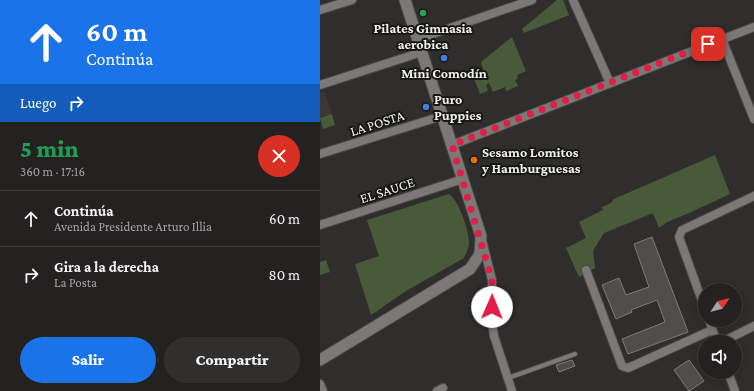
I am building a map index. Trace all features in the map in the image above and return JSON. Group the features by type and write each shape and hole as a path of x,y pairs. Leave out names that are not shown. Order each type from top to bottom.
{"main road":[{"path":"320,360 470,269 480,254 481,236 405,0"}],"street":[{"path":"320,10 352,0"},
{"path":"418,39 532,0"},
{"path":"573,0 610,83"},
{"path":"452,145 754,27"},
{"path":"722,39 754,119"},
{"path":"320,85 422,52"},
{"name":"LA POSTA","path":"320,154 442,116"},
{"name":"EL SAUCE","path":"320,225 463,179"},
{"path":"698,290 679,237 682,230 754,196"},
{"path":"481,236 492,280 492,321 494,336 512,391"},
{"path":"586,270 622,366 628,368 712,330"},
{"path":"736,335 754,326"},
{"path":"711,327 714,335"},
{"path":"731,379 735,391"},
{"path":"320,384 323,391"}],"lane":[{"path":"508,378 576,354"}],"shaded area":[{"path":"325,92 332,114 320,118 320,93"}],"green space":[{"path":"557,0 563,0 569,15 524,33 522,29"},
{"path":"512,37 526,71 517,75 518,78 515,80 518,86 506,91 505,87 493,92 489,83 486,85 488,91 480,94 473,76 484,71 481,62"},
{"path":"332,114 335,125 323,129 320,118"},
{"path":"715,155 730,194 667,222 659,228 653,213 604,233 593,251 595,268 579,277 566,248 586,238 579,222 603,210 602,207 611,203 614,199"},
{"path":"449,194 460,209 469,237 469,245 464,258 406,291 371,315 355,264 379,256 367,220"},
{"path":"326,260 330,272 320,275 320,262"}],"building":[{"path":"652,237 688,332 628,354 622,339 665,322 657,300 631,310 632,312 616,319 602,285 619,278 626,295 649,287 634,244"},
{"path":"572,360 575,366 559,372 556,365"},
{"path":"689,360 698,373 698,379 703,379 704,381 689,391 674,370"}],"place":[{"name":"Pilates Gimnasia aerobica","path":"423,13"},
{"name":"Mini Comodín","path":"444,58"},
{"name":"Puro Puppies","path":"426,107"},
{"name":"Sesamo Lomitos y Hamburguesas","path":"474,160"}],"route":[{"path":"492,307 492,280 481,236 452,145 708,44"}]}
